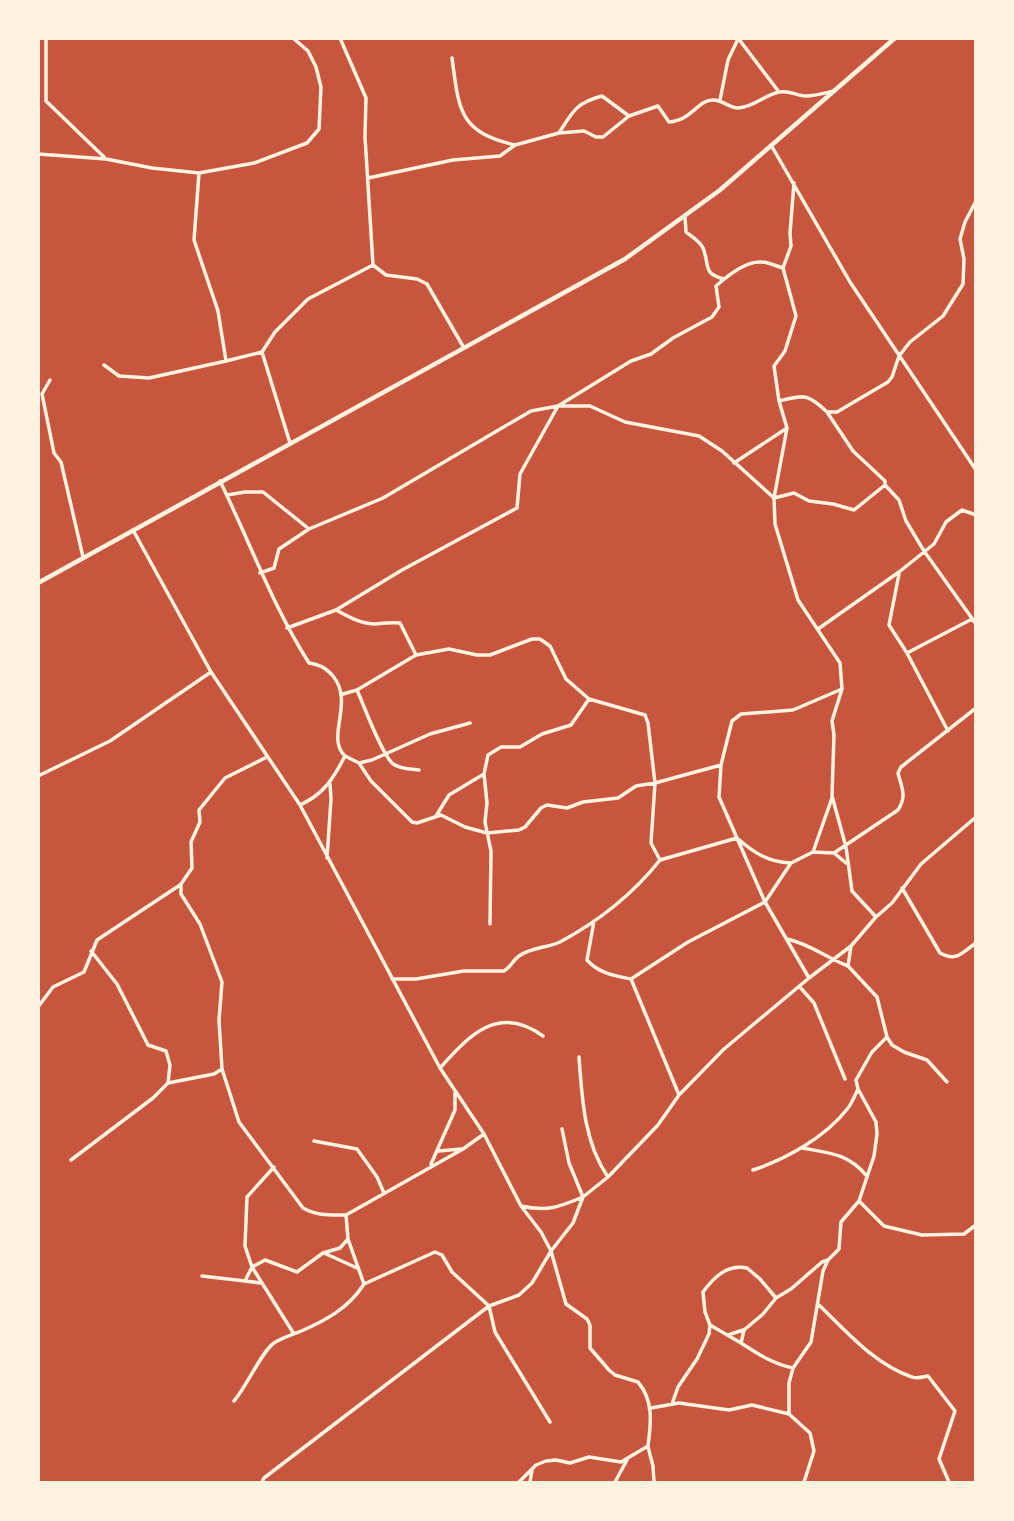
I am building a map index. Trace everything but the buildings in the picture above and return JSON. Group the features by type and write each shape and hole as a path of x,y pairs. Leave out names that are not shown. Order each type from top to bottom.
{"street":[{"path":"46,38 46,101 106,159"},
{"path":"38,154 106,159 199,173 254,163 307,143 319,129 322,104 318,74 308,51 293,38"},
{"path":"340,38 366,98 373,265 386,275 417,279 427,284 464,348"},
{"path":"720,100 728,60 738,38 779,92"},
{"path":"38,583 625,259 720,190 895,38"},
{"path":"452,58 458,105 465,116 474,128 485,136 515,145"},
{"path":"368,178 453,160 500,156 515,145 559,133 584,131 596,137 603,137 629,116 658,106 669,122 681,121 705,102 720,100 736,108 752,106 779,92 788,91 804,96 834,91"},
{"path":"559,133 572,112 584,101 602,96 629,116"},
{"path":"771,145 850,282 975,470"},
{"path":"199,173 194,240 218,312 226,361"},
{"path":"794,183 790,220 791,246 783,268 796,316 785,351 774,366 779,401 787,428 774,498 775,524 798,600 840,663 842,689 832,721 832,796 813,852"},
{"path":"827,412 837,412 888,382 899,356 910,342 943,316 964,284 964,259 960,239 975,201"},
{"path":"685,215 686,232 703,248 707,268 714,276 724,279"},
{"path":"287,628 336,611 402,570 517,508 520,474 558,406 631,360 651,355 673,338 712,317 719,307 716,286 724,279 760,262 783,268"},
{"path":"104,365 119,376 149,378 262,352 275,332 308,299 373,265"},
{"path":"262,352 290,443"},
{"path":"50,380 42,394 54,453 61,462 83,557"},
{"path":"779,401 803,395 814,400 827,412 853,451 885,481 885,485 899,500 906,521 924,551 975,624"},
{"path":"260,573 274,568 279,549 309,529 383,498 531,411 558,406 590,405 625,422 699,436 709,441 774,498"},
{"path":"734,463 787,428"},
{"path":"220,481 287,628 309,663 324,666 339,684 343,694 338,742 340,751 345,757 359,764 371,781 412,822 447,816 464,827 487,833 519,830 547,805 567,808 583,802 611,800 636,786 722,765"},
{"path":"774,498 794,494 809,501 854,510 885,485"},
{"path":"227,495 263,492 309,529"},
{"path":"818,629 934,544 946,522 962,509 975,515"},
{"path":"133,530 211,672 300,805 440,1068 484,1134 521,1206 541,1232 551,1251 566,1304 587,1319 590,1325 590,1348 615,1375 638,1382 651,1408 648,1446 653,1466 653,1482"},
{"path":"899,572 889,625 908,653 948,731"},
{"path":"336,611 355,621 374,624 400,623 416,655"},
{"path":"908,653 972,619"},
{"path":"343,694 357,690 416,655 449,649 490,655 532,639 540,639 550,646 566,679 589,699 645,715 655,783 651,843 660,860"},
{"path":"38,776 110,741 211,672"},
{"path":"809,978 765,902 719,797 722,765 732,721 741,714 793,710 842,689"},
{"path":"357,690 386,754 394,765 419,770"},
{"path":"490,924 491,851 487,833 484,774 488,755 501,747 520,747 542,734 571,725 589,699"},
{"path":"594,921 587,960 592,967 610,975 631,979 688,942 765,902 792,863 813,852 834,853 846,847 898,810 904,801 905,791 898,773 901,767 975,708"},
{"path":"359,764 430,734 470,723"},
{"path":"38,1007 53,987 84,972 97,940 181,884 192,869 191,842 200,822 199,810 225,778 267,756"},
{"path":"300,805 330,784 345,757"},
{"path":"436,816 449,795 484,774"},
{"path":"327,858 330,784"},
{"path":"832,796 846,847 852,891 876,917"},
{"path":"521,1206 538,1210 555,1208 583,1197 608,1177 659,1125 679,1095 724,1049 851,946 892,903 921,864 975,817"},
{"path":"392,979 416,979 464,971 504,971 518,956 530,950 556,944 612,909 643,881 660,860 737,838"},
{"path":"737,838 766,859 792,863"},
{"path":"834,853 847,865"},
{"path":"181,884 181,894 200,924 222,982 219,1020 222,1069 239,1122 303,1208 314,1214 346,1215 463,1149 484,1134"},
{"path":"902,888 940,953 950,958 956,957 975,943"},
{"path":"786,939 812,946 832,960 848,966 877,997 887,1037 892,1045 927,1060 947,1082"},
{"path":"848,966 851,946"},
{"path":"91,951 117,984 148,1045 166,1051 170,1065 168,1083"},
{"path":"631,979 679,1095"},
{"path":"799,986 814,1003 845,1079"},
{"path":"440,1068 468,1039 491,1024 501,1021 521,1023 543,1036"},
{"path":"728,1335 744,1330 776,1298 791,1289 839,1249 841,1222 859,1201 874,1156 877,1126 856,1080 872,1052 887,1037"},
{"path":"579,1057 591,1144 597,1161 608,1177"},
{"path":"71,1160 153,1098 168,1083 214,1074 222,1069"},
{"path":"753,1170 775,1163 802,1147 848,1108 858,1089"},
{"path":"430,1166 455,1110 455,1091"},
{"path":"262,1482 489,1306 519,1295 532,1283 551,1251 573,1223 583,1197 569,1163 562,1129"},
{"path":"314,1141 357,1149 377,1177 384,1193"},
{"path":"802,1147 838,1155 854,1162 866,1175"},
{"path":"439,1150 463,1149"},
{"path":"274,1167 247,1197 245,1246 252,1267 294,1334"},
{"path":"859,1201 884,1226 922,1235 964,1234 975,1225"},
{"path":"346,1215 348,1239 364,1284"},
{"path":"245,1282 252,1267 265,1260 297,1272 323,1253 340,1248 348,1239"},
{"path":"234,1401 248,1383 266,1349 274,1342 345,1307 356,1297 364,1284 439,1252 452,1272 489,1306 495,1332 550,1422"},
{"path":"323,1253 357,1268"},
{"path":"789,1414 789,1383 793,1368 811,1342 819,1305 819,1291 828,1260"},
{"path":"671,1404 678,1387 707,1342 710,1325 705,1312 703,1292 721,1272 747,1268 776,1298"},
{"path":"202,1276 262,1283"},
{"path":"819,1305 887,1365 915,1378 928,1376 955,1411 939,1459 949,1482"},
{"path":"710,1325 778,1365 793,1368"},
{"path":"741,1343 744,1330"},
{"path":"651,1408 671,1404 729,1410 752,1405 789,1414 810,1433 814,1451 804,1482"},
{"path":"519,1482 536,1465 556,1460 570,1463 589,1457 614,1462 628,1459 648,1446"},
{"path":"615,1482 628,1459"},
{"path":"530,1482 536,1465"}]}
